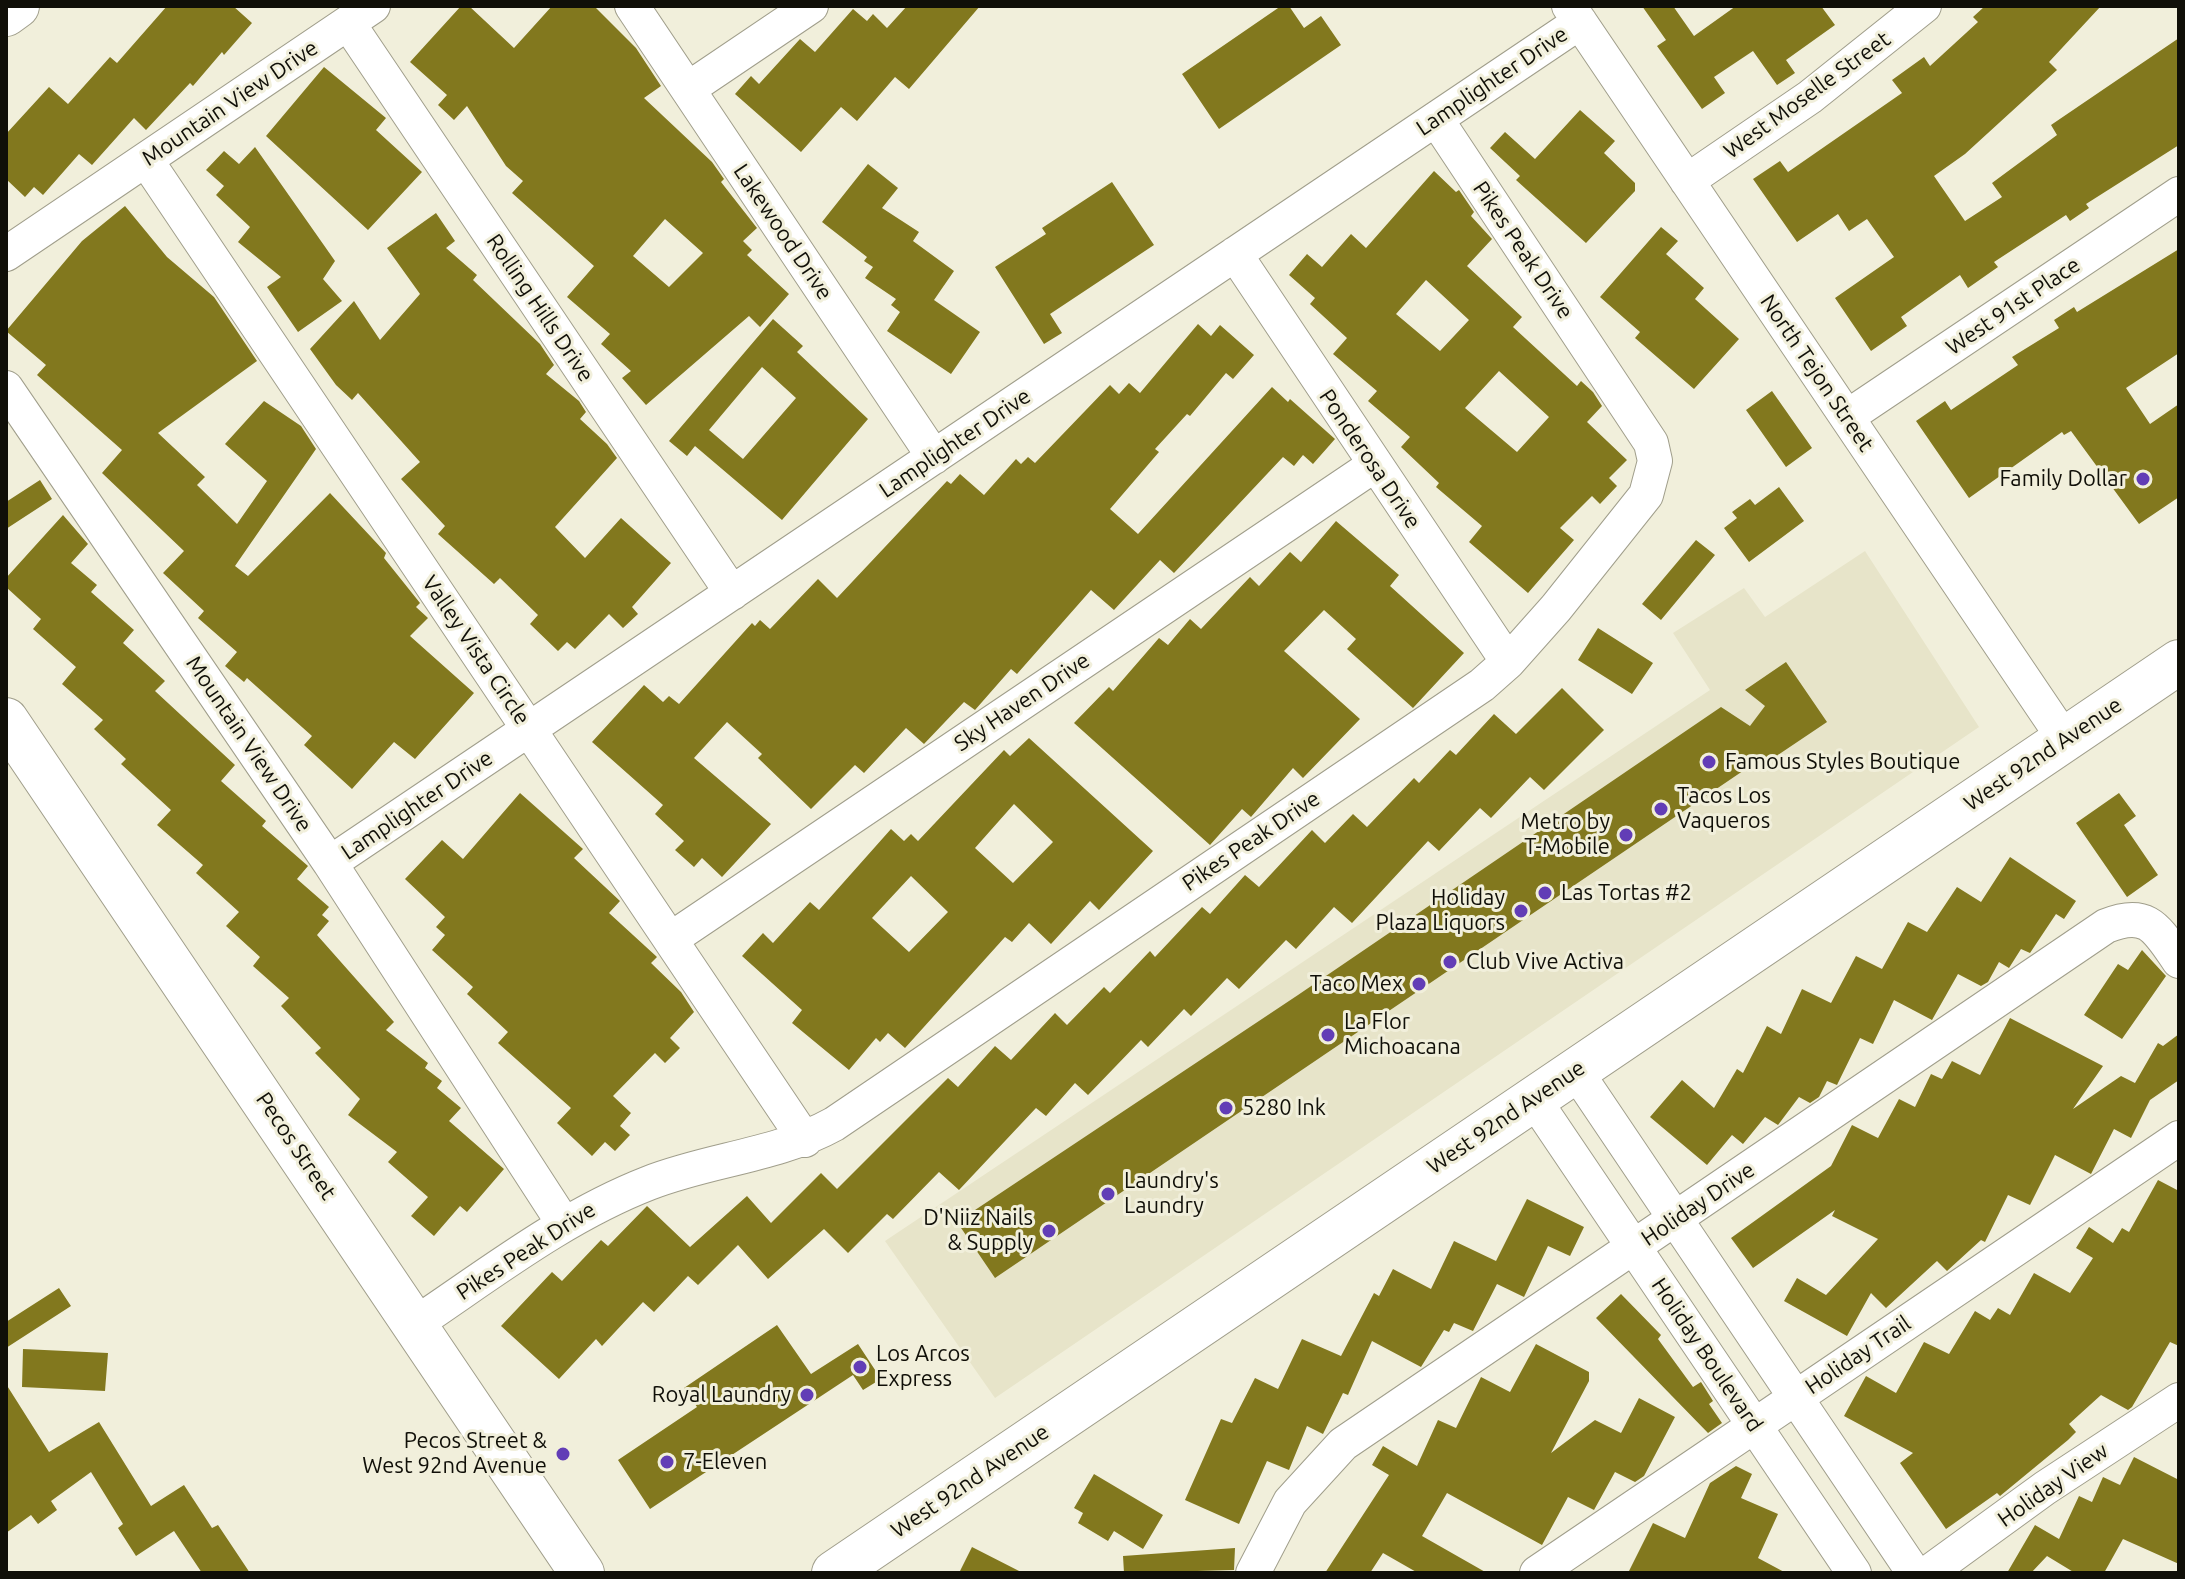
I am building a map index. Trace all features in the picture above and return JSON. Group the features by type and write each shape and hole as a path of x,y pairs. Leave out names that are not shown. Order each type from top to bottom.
{"main road":[{"path":"6,14 17,6"},
{"name":"West 92nd Avenue","path":"834,1573 2179,662"},
{"name":"Pecos Street","path":"6,720 582,1573"}],"street":[{"name":"Lakewood Drive","path":"632,6 934,457"},
{"path":"688,89 811,6"},
{"name":"West Moselle Street","path":"1687,181 1810,97 1924,6"},
{"name":"Mountain View Drive","path":"6,254 360,14"},
{"name":"Rolling Hills Drive","path":"360,14 732,593"},
{"name":"North Tejon Street","path":"1574,14 2065,740"},
{"name":"Lamplighter Drive","path":"330,863 1436,119 1574,14"},
{"name":"Pikes Peak Drive","path":"415,1324 602,1202 651,1182 805,1140 1469,694 1508,662 1646,495 1655,461 1651,443 1436,119"},
{"name":"Valley Vista Circle","path":"146,160 805,1140"},
{"name":"West 91st Place","path":"1847,417 2179,194"},
{"name":"Ponderosa Drive","path":"1235,254 1373,466 1508,662"},
{"name":"Mountain View Drive","path":"6,388 330,863 564,1224"},
{"name":"Sky Haven Drive","path":"671,939 1373,466"},
{"name":"Holiday Drive","path":"1253,1573 1290,1502 1343,1444 2106,926 2125,918 2155,927 2179,961"},
{"path":"1575,1070 1914,1573"},
{"name":"Holiday Boulevard","path":"1533,1098 1854,1573"},
{"name":"Holiday Trail","path":"1537,1573 2179,1138"},
{"name":"Holiday View","path":"1928,1573 2045,1488 2179,1400"}],"shaded area":[{"path":"1865,551 1979,727 995,1398 885,1241 1710,690 1673,633 1744,588 1765,617"}],"building":[{"path":"167,6 233,6 252,23 224,55 222,52 193,86 190,83 146,130 134,118 92,165 79,154 43,195 34,187 25,197 6,179 6,134 49,87 68,104 110,57 117,63"},
{"path":"461,6 469,6 514,48 552,6 594,6 636,48 661,86 644,98 712,162 724,179 721,182 757,228 743,241 752,250 747,255 789,294 760,327 749,316 646,405 622,378 631,371 601,344 610,334 567,297 594,266 512,193 523,181 506,166 467,106 454,120 438,105 447,95 410,62","holes":["665,219 703,253 669,287 633,256"]},
{"path":"907,6 980,6 909,89 895,77 857,121 841,107 801,152 735,94 751,76 759,84 800,39 815,52 853,9 867,21 873,14 887,28"},
{"path":"1281,6 1289,6 1304,28 1321,16 1341,45 1219,129 1182,74"},
{"path":"1642,6 1673,6 1694,36 1736,6 1821,6 1835,25 1786,60 1795,73 1777,85 1753,51 1714,77 1725,93 1702,109 1657,46 1666,40"},
{"path":"1985,6 2101,6 2049,62 2057,70 1965,154 1934,176 1965,221 2002,197 1992,183 2057,135 2051,125 2179,38 2179,145 2086,204 2089,208 2070,221 2066,215 1994,262 1998,267 1968,288 1960,275 1901,317 1907,326 1871,351 1835,298 1894,257 1867,219 1849,231 1838,214 1797,242 1753,179 1780,161 1788,172 1902,93 1892,80 1924,57 1930,66 1978,22 1973,17"},
{"path":"324,67 386,118 376,130 422,172 368,230 266,136"},
{"path":"1580,110 1615,141 1604,153 1635,183 1635,191 1586,243 1516,180 1520,176 1490,148 1505,132 1535,159"},
{"path":"255,147 335,261 323,279 342,301 298,332 267,287 281,277 238,242 250,227 216,195 224,186 206,170 224,151 239,164"},
{"path":"868,164 898,188 882,208 919,232 913,241 954,271 934,300 980,332 951,374 887,331 900,312 891,305 896,299 865,278 873,267 864,261 867,257 822,222"},
{"path":"1434,171 1456,192 1459,190 1474,212 1471,216 1492,239 1467,266 1522,317 1513,327 1577,386 1581,381 1602,406 1587,422 1627,460 1609,478 1617,486 1600,504 1592,496 1560,528 1574,540 1528,593 1469,542 1482,526 1436,487 1439,483 1401,447 1410,437 1368,401 1377,391 1333,354 1347,338 1310,304 1315,298 1289,275 1307,254 1322,267 1351,234 1366,248","holes":["1426,280 1469,320 1440,351 1396,314","1499,371 1549,417 1517,452 1465,408"]},
{"path":"1112,182 1154,245 1050,314 1062,333 1044,344 995,267 1046,234 1042,228"},
{"path":"125,206 167,257 214,297 257,361 158,433 205,477 197,485 237,524 267,481 225,444 264,401 301,426 316,449 235,566 248,576 330,493 386,553 384,558 420,603 416,607 428,618 410,636 474,693 415,759 394,742 352,789 304,745 312,736 247,678 244,682 225,666 237,652 198,618 204,611 163,573 184,551 102,473 122,450 37,375 46,365 6,331 82,241"},
{"path":"436,213 455,241 446,248 477,275 473,280 540,344 554,365 546,374 579,401 586,412 580,419 617,458 555,527 585,558 621,518 671,563 632,607 638,614 623,628 609,614 575,649 567,642 558,651 530,624 538,615 500,578 494,584 438,534 445,526 401,479 420,462 358,393 352,400 336,385 310,349 354,301 380,340 420,294 387,248"},
{"path":"1661,227 1678,241 1666,254 1704,288 1695,299 1739,339 1694,389 1635,338 1640,332 1600,297"},
{"path":"2179,249 2179,353 2126,388 2150,424 2179,404 2179,497 2139,524 2071,431 2064,435 2062,432 1969,498 1916,421 1945,401 1951,410 2018,365 2012,357 2059,328 2054,320 2074,307 2077,312"},
{"path":"773,319 803,346 797,352 868,419 782,520 695,446 687,456 669,441","holes":["762,367 796,398 743,459 709,430"]},
{"path":"1198,324 1211,336 1220,325 1254,355 1233,379 1226,373 1190,416 1187,414 1155,449 1159,452 1110,509 1138,534 1272,387 1335,439 1313,464 1303,455 1294,466 1283,457 1174,573 1160,560 1114,610 1091,590 1017,674 1011,669 975,710 964,702 924,744 906,728 864,773 855,765 811,809 758,758 762,754 727,722 694,758 771,824 722,877 702,858 694,867 675,850 684,841 655,814 663,805 592,742 644,685 663,702 669,696 679,704 752,623 755,626 760,620 770,629 818,579 837,598 947,481 951,484 960,474 984,495 1016,459 1021,464 1028,457 1035,463 1110,385 1119,394 1129,383 1140,393"},
{"path":"1772,391 1812,448 1786,467 1746,410"},
{"path":"40,480 52,499 6,529 6,502"},
{"path":"1779,487 1804,521 1749,562 1724,528 1737,518 1732,512 1750,499 1755,505"},
{"path":"63,515 88,544 71,563 97,585 91,592 134,630 123,643 165,681 155,691 235,765 221,781 266,821 262,826 308,866 297,879 329,907 322,915 329,921 317,935 394,1022 386,1030 428,1063 425,1068 442,1081 437,1088 461,1108 449,1121 504,1169 467,1212 460,1206 434,1236 411,1216 428,1197 388,1162 397,1152 348,1115 360,1099 315,1053 321,1048 281,1006 289,998 253,966 260,957 226,926 239,912 196,873 203,865 157,825 171,810 121,764 126,759 94,729 103,720 62,684 76,667 33,629 41,619 6,587 6,578"},
{"path":"1336,521 1399,575 1390,586 1464,653 1413,708 1347,649 1356,639 1324,610 1284,651 1360,719 1303,778 1293,768 1251,817 1242,809 1210,845 1074,723 1109,687 1113,691 1159,638 1168,645 1190,619 1201,629 1250,577 1259,586 1290,552 1301,562"},
{"path":"1696,540 1715,555 1661,620 1642,604"},
{"path":"1598,628 1653,663 1632,694 1578,660"},
{"path":"1786,662 1827,722 1766,763 1762,758 995,1278 957,1222 1721,707 1750,726 1765,706 1745,690"},
{"path":"1562,688 1604,730 1544,790 1530,777 1491,818 1480,808 1439,851 1428,841 1352,923 1334,907 1296,949 1286,940 1239,989 1227,978 1191,1016 1184,1009 1148,1047 1141,1040 1088,1095 1075,1083 1046,1116 1036,1108 959,1190 939,1172 893,1219 887,1214 848,1253 824,1229 768,1279 738,1245 698,1285 688,1276 654,1312 643,1302 602,1346 596,1339 559,1379 501,1326 552,1272 562,1281 601,1240 608,1246 647,1206 690,1247 747,1196 771,1223 821,1173 837,1189 948,1078 958,1087 995,1046 1011,1060 1055,1013 1067,1025 1104,987 1110,993 1150,951 1155,957 1202,907 1210,914 1245,875 1259,887 1312,830 1325,843 1353,814 1367,827 1414,778 1419,783 1450,750 1456,755 1494,714 1516,734"},
{"path":"1029,738 1153,851 1099,910 1090,901 1051,944 1029,923 1012,942 1005,937 905,1048 888,1033 880,1042 876,1038 849,1070 792,1023 802,1010 742,956 763,933 773,943 810,902 819,910 891,829 904,841 911,834 918,841 1004,750 1010,756","holes":["1014,804 1053,842 1013,883 975,848","911,876 948,912 909,952 872,918"]},
{"path":"520,793 583,849 574,858 620,901 609,913 657,957 651,963 681,992 694,1012 670,1038 680,1048 665,1063 655,1053 613,1096 631,1113 620,1126 630,1135 615,1151 605,1142 592,1156 557,1123 571,1108 498,1043 508,1032 467,994 473,987 432,950 445,935 436,927 445,917 405,879 442,840 463,859"},
{"path":"2119,793 2136,816 2124,825 2158,875 2127,897 2076,823"},
{"path":"2010,857 2076,901 2064,919 2056,914 2030,953 2021,949 2009,968 1999,962 1988,982 1981,986 1958,974 1932,1020 1894,1000 1873,1044 1860,1038 1837,1085 1827,1081 1819,1097 1810,1103 1799,1097 1778,1125 1765,1117 1743,1144 1732,1135 1707,1165 1650,1117 1682,1080 1714,1108 1737,1069 1743,1073 1767,1026 1781,1034 1802,989 1831,1003 1856,956 1882,969 1908,922 1927,932 1957,887 1981,902"},
{"path":"2142,950 2166,976 2122,1039 2084,1015 2118,964 2128,970"},
{"path":"2010,1018 2103,1066 2073,1109 2121,1076 2135,1083 2158,1043 2163,1046 2179,1034 2179,1080 2150,1100 2131,1138 2114,1129 2091,1174 2055,1155 2030,1205 2008,1195 1985,1242 1981,1240 1947,1271 1937,1261 1886,1308 1871,1293 1847,1336 1784,1301 1797,1278 1826,1295 1878,1239 1832,1216 1835,1210 1753,1268 1731,1238 1831,1166 1852,1125 1878,1138 1899,1099 1915,1107 1931,1074 1942,1079 1952,1061 1980,1075"},
{"path":"2158,1180 2179,1191 2179,1346 2170,1342 2132,1407 2128,1410 2101,1395 2069,1424 2076,1432 2068,1440 2000,1496 1997,1493 1946,1529 1900,1463 1913,1453 1844,1416 1866,1376 1896,1393 1924,1342 1949,1354 1975,1311 1990,1320 1998,1308 2010,1315 2034,1273 2070,1293 2093,1258 2076,1248 2089,1227 2113,1243 2122,1228 2129,1232"},
{"path":"1527,1199 1584,1227 1570,1256 1548,1246 1524,1297 1497,1284 1473,1331 1454,1323 1449,1332 1444,1330 1421,1367 1372,1341 1348,1395 1343,1393 1323,1434 1307,1426 1289,1470 1267,1461 1239,1524 1185,1500 1221,1419 1232,1423 1255,1378 1278,1389 1302,1339 1341,1356 1374,1293 1379,1296 1393,1269 1431,1289 1454,1241 1496,1261"},
{"path":"59,1288 71,1306 6,1348 6,1322"},
{"path":"1621,1294 1661,1335 1658,1339 1693,1387 1701,1382 1713,1401 1709,1404 1722,1423 1708,1433 1596,1318"},
{"path":"777,1325 811,1374 858,1344 881,1379 863,1390 853,1375 650,1509 618,1460 697,1407 684,1388"},
{"path":"1536,1344 1589,1372 1589,1381 1551,1453 1595,1420 1621,1433 1639,1398 1675,1417 1644,1476 1635,1482 1615,1472 1594,1510 1568,1497 1542,1545 1447,1493 1422,1536 1487,1573 1418,1573 1383,1553 1370,1573 1325,1573 1389,1475 1372,1465 1383,1446 1417,1466 1438,1420 1456,1428 1481,1377 1510,1392"},
{"path":"23,1349 108,1353 105,1391 22,1387"},
{"path":"6,1384 49,1452 99,1422 151,1506 184,1485 212,1528 218,1525 250,1573 202,1573 174,1531 136,1556 118,1528 123,1524 91,1472 51,1501 57,1510 38,1524 31,1515 6,1533"},
{"path":"2134,1457 2179,1480 2179,1564 2123,1539 2104,1573 2075,1573 2047,1556 2031,1573 2007,1573 2035,1525 2059,1539 2079,1496 2092,1502 2103,1477 2120,1485"},
{"path":"1736,1466 1752,1474 1741,1498 1778,1514 1758,1558 1786,1573 1628,1573 1653,1523 1685,1538 1710,1483"},
{"path":"1094,1474 1163,1515 1143,1549 1114,1531 1108,1541 1078,1523 1083,1513 1074,1508"},
{"path":"972,1547 1023,1573 959,1573"},
{"path":"1235,1548 1234,1570 1124,1573 1123,1556"}],"place":[{"name":"Family Dollar","path":"2143,479"},
{"name":"Famous Styles Boutique","path":"1709,762"},
{"name":"Tacos Los Vaqueros","path":"1661,809"},
{"name":"Metro by T-Mobile","path":"1626,835"},
{"name":"Las Tortas #2","path":"1545,893"},
{"name":"Holiday Plaza Liquors","path":"1521,911"},
{"name":"Club Vive Activa","path":"1450,962"},
{"name":"Taco Mex","path":"1419,984"},
{"name":"La Flor Michoacana","path":"1328,1035"},
{"name":"5280 Ink","path":"1226,1108"},
{"name":"Laundry's Laundry","path":"1108,1194"},
{"name":"D'Niiz Nails & Supply","path":"1049,1231"},
{"name":"Los Arcos Express","path":"860,1367"},
{"name":"Royal Laundry","path":"807,1395"},
{"name":"Pecos Street & West 92nd Avenue","path":"563,1454"},
{"name":"7-Eleven","path":"667,1462"}]}
